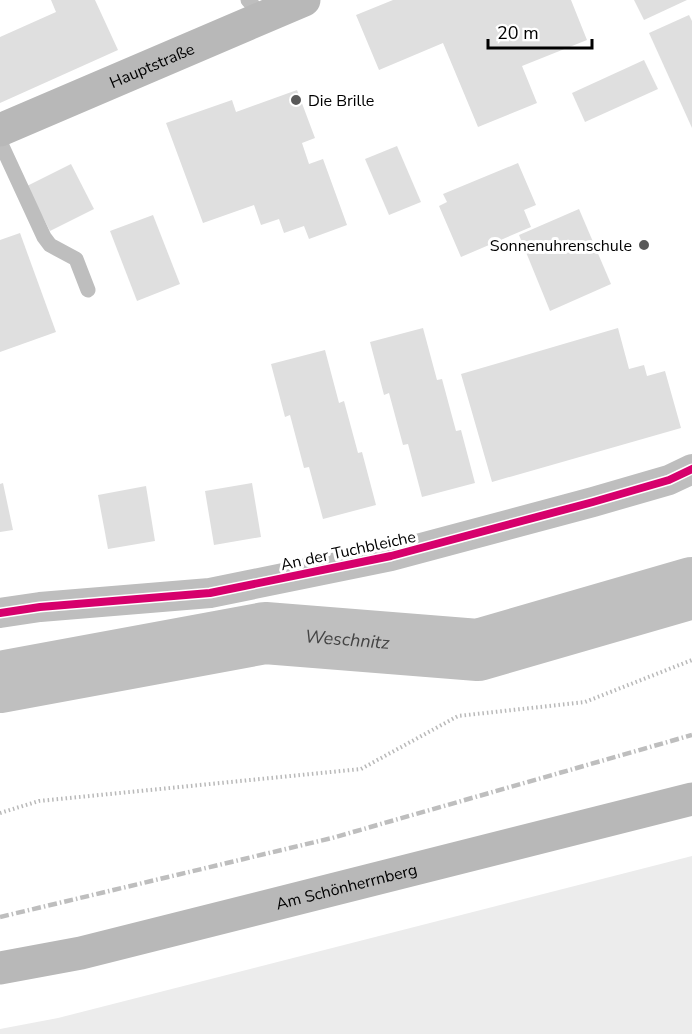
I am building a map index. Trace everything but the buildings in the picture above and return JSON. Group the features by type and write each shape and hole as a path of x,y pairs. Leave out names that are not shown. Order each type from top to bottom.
{"main road":[{"name":"Hauptstraße","path":"0,130 256,9 304,0"},
{"name":"Am Schönherrnberg","path":"0,968 81,953 692,799"}],"street":[{"name":"An der Tuchbleiche","path":"0,613 39,607 210,593 392,556 669,480 692,469"}],"lane":[{"path":"0,142 44,237 50,245 76,259 88,290"}],"path":[{"path":"0,813 39,801 361,769 458,716 585,702 692,660"}],"shaded area":[{"path":"692,856 692,1034 0,1034 0,1029 58,1018"}],"waterway":[{"name":"Weschnitz","path":"0,682 265,633 478,650 692,588"}],"railway":[{"path":"0,917 332,838 692,735"}],"cycle path":[{"path":"0,613 40,607 210,593 391,556 593,502 669,480 692,469"}],"place":[{"name":"Die Brille","path":"296,100"},
{"name":"Sonnenuhrenschule","path":"644,245"}]}
